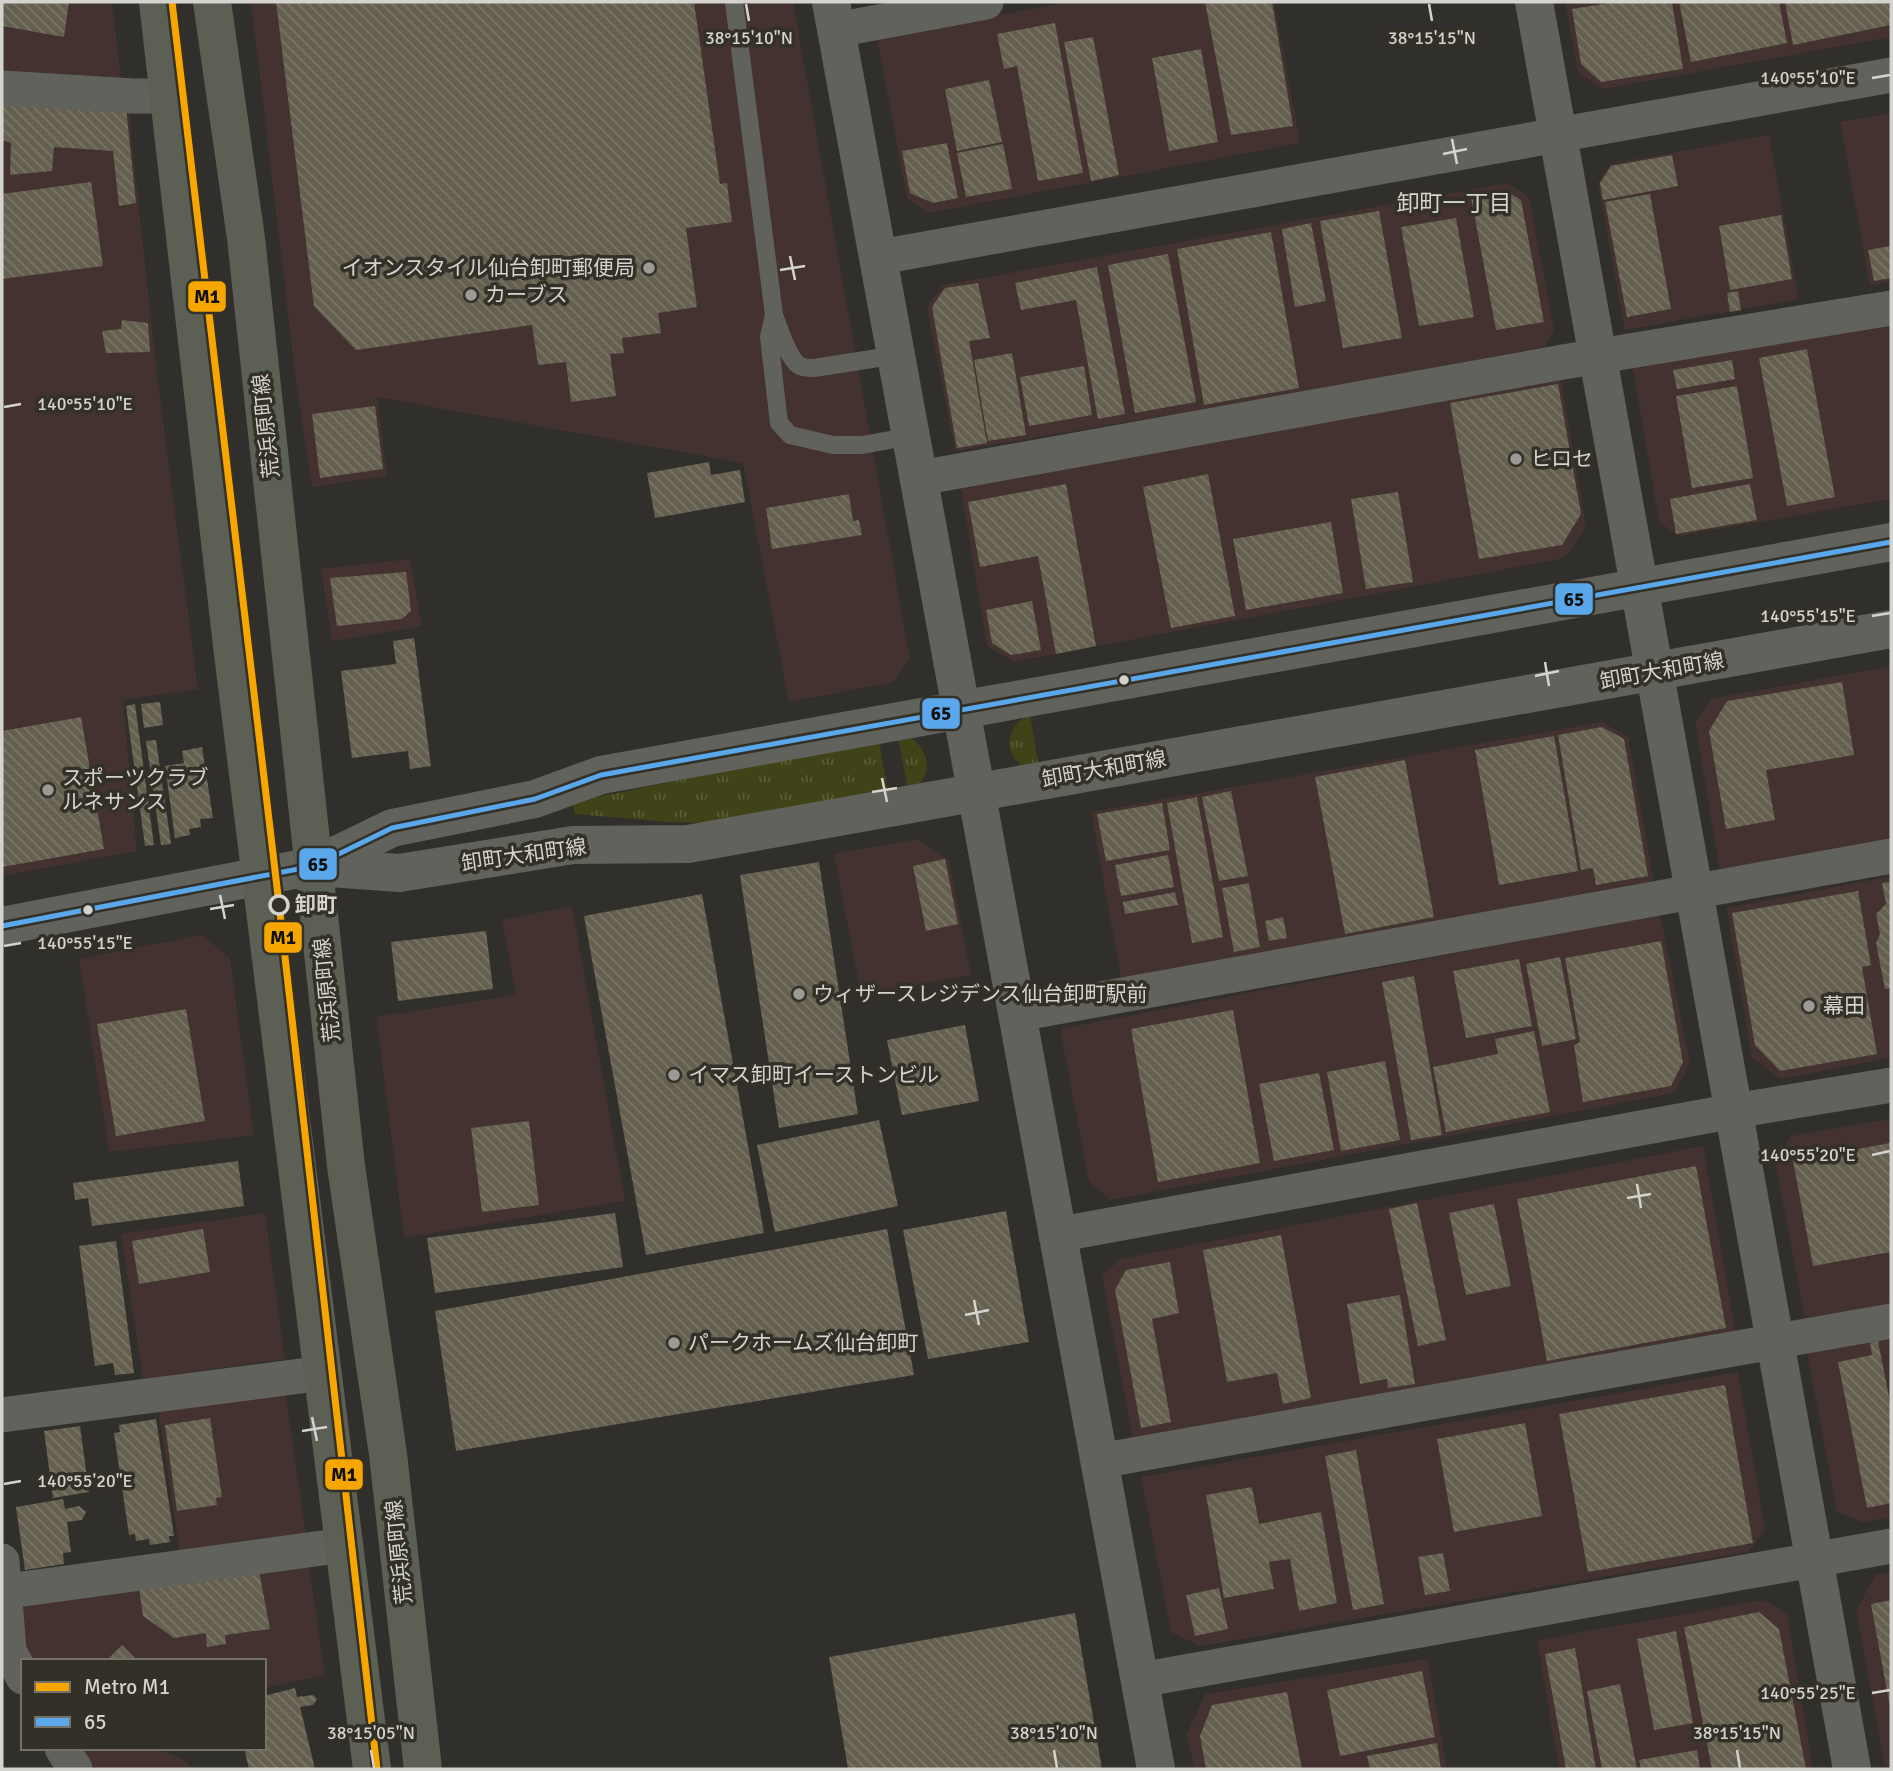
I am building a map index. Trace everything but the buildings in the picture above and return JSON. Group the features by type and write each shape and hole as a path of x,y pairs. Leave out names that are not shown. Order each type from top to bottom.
{"main road":[{"path":"158,2 233,654 372,1769"},
{"name":"荒浜原町線","path":"212,2 246,239 346,1166 388,1454 423,1769"}],"street":[{"path":"986,2 834,16 1156,1769"},
{"path":"1534,2 1852,1769"},
{"path":"880,257 1891,75"},
{"path":"2,88 170,96"},
{"path":"920,478 1597,357 1891,308"},
{"name":"卸町大和町線","path":"2,926 314,866 392,828 535,799 601,775 1891,542"},
{"name":"卸町大和町線","path":"314,866 399,873 573,845 688,844 1891,629"},
{"path":"1018,1013 1891,856"},
{"path":"1056,1235 1734,1111 1891,1085"},
{"path":"1099,1461 1891,1321"},
{"path":"2,1415 324,1373"},
{"path":"21,1673 9,1651 2,1582 344,1545"},
{"path":"1140,1680 1891,1546"},
{"path":"63,1750 75,1769"}],"lane":[{"path":"734,2 774,315 797,363 804,368 833,367 897,355"},
{"path":"774,315 769,337 779,423 790,435 833,445 862,445 912,436"}],"shaded area":[{"path":"2,2 112,2 121,79 2,74"},
{"path":"251,2 793,2 910,659 893,682 789,702 743,463 377,397 387,476 312,487 296,382"},
{"path":"1070,2 1274,2 1300,143 928,213 907,199 877,37"},
{"path":"1565,2 1891,2 1891,37 1603,89 1578,73"},
{"path":"2,97 128,103 156,367 198,689 123,700 137,851 2,876"},
{"path":"1891,113 1891,282 1870,286 1840,122"},
{"path":"1769,135 1799,299 1625,330 1598,183 1610,164"},
{"path":"1507,183 1529,197 1554,329 1545,347 1307,392 955,451 927,307 943,285"},
{"path":"1891,319 1891,499 1678,536 1659,522 1632,363"},
{"path":"1560,374 1586,527 1565,558 1014,662 987,646 961,488"},
{"path":"410,559 422,626 332,641 321,569"},
{"path":"1891,666 1891,840 1720,872 1695,722 1711,699"},
{"path":"1602,722 1628,737 1654,883 1122,983 1091,812"},
{"path":"918,839 949,860 971,975 861,995 834,854"},
{"name":"幕田","path":"1891,876 1891,1058 1781,1079 1752,1058 1727,908"},
{"path":"572,906 625,1201 404,1238 376,1017 516,995 502,920"},
{"path":"1660,914 1690,1064 1674,1093 1111,1200 1089,1182 1060,1029"},
{"path":"202,935 230,958 254,1135 109,1152 79,959"},
{"path":"1891,1119 1891,1305 1805,1320 1775,1161 1791,1136"},
{"path":"1703,1146 1736,1334 1133,1439 1102,1276 1120,1259"},
{"path":"265,1213 285,1359 143,1379 121,1234"},
{"path":"1891,1339 1891,1517 1862,1522 1837,1512 1807,1353"},
{"path":"1738,1372 1765,1530 1748,1552 1200,1646 1171,1632 1141,1477"},
{"path":"285,1389 306,1536 180,1554 158,1407"},
{"path":"309,1565 325,1675 266,1688 266,1659 30,1659 23,1647 17,1616 35,1594"},
{"path":"1891,1572 1891,1765 1885,1767 1856,1611 1875,1575"},
{"path":"1764,1600 1787,1614 1813,1769 1559,1769 1537,1640"},
{"path":"1428,1659 1447,1769 1194,1769 1187,1734 1205,1694"},
{"path":"79,1750 168,1750 166,1752 183,1759 192,1769 92,1769"}],"green space":[{"path":"1030,715 1039,768 1022,765 1011,753 1012,730"},
{"path":"905,735 920,746 927,762 923,779 908,790 898,737"},
{"path":"879,740 888,794 723,823 670,822 575,814 572,802"}],"metro line":[{"name":"M1","path":"172,2 279,904 377,1769"}],"transit line":[{"name":"65","path":"2,926 314,866 392,828 535,799 601,775 1891,542"}],"place":[{"name":"イオンスタイル仙台卸町郵便局","path":"649,268"},
{"name":"カーブス","path":"471,295"},
{"name":"ヒロセ","path":"1516,459"},
{"name":"スポーツクラブ ルネサンス","path":"48,790"},
{"name":"卸町","path":"279,905"},
{"name":"ウィザースレジデンス仙台卸町駅前","path":"799,994"},
{"name":"幕田","path":"1809,1006"},
{"name":"イマス卸町イーストンビル","path":"674,1075"},
{"name":"パークホームズ仙台卸町","path":"674,1343"}],"district":[{"name":"卸町一丁目","path":"1454,203"}]}
